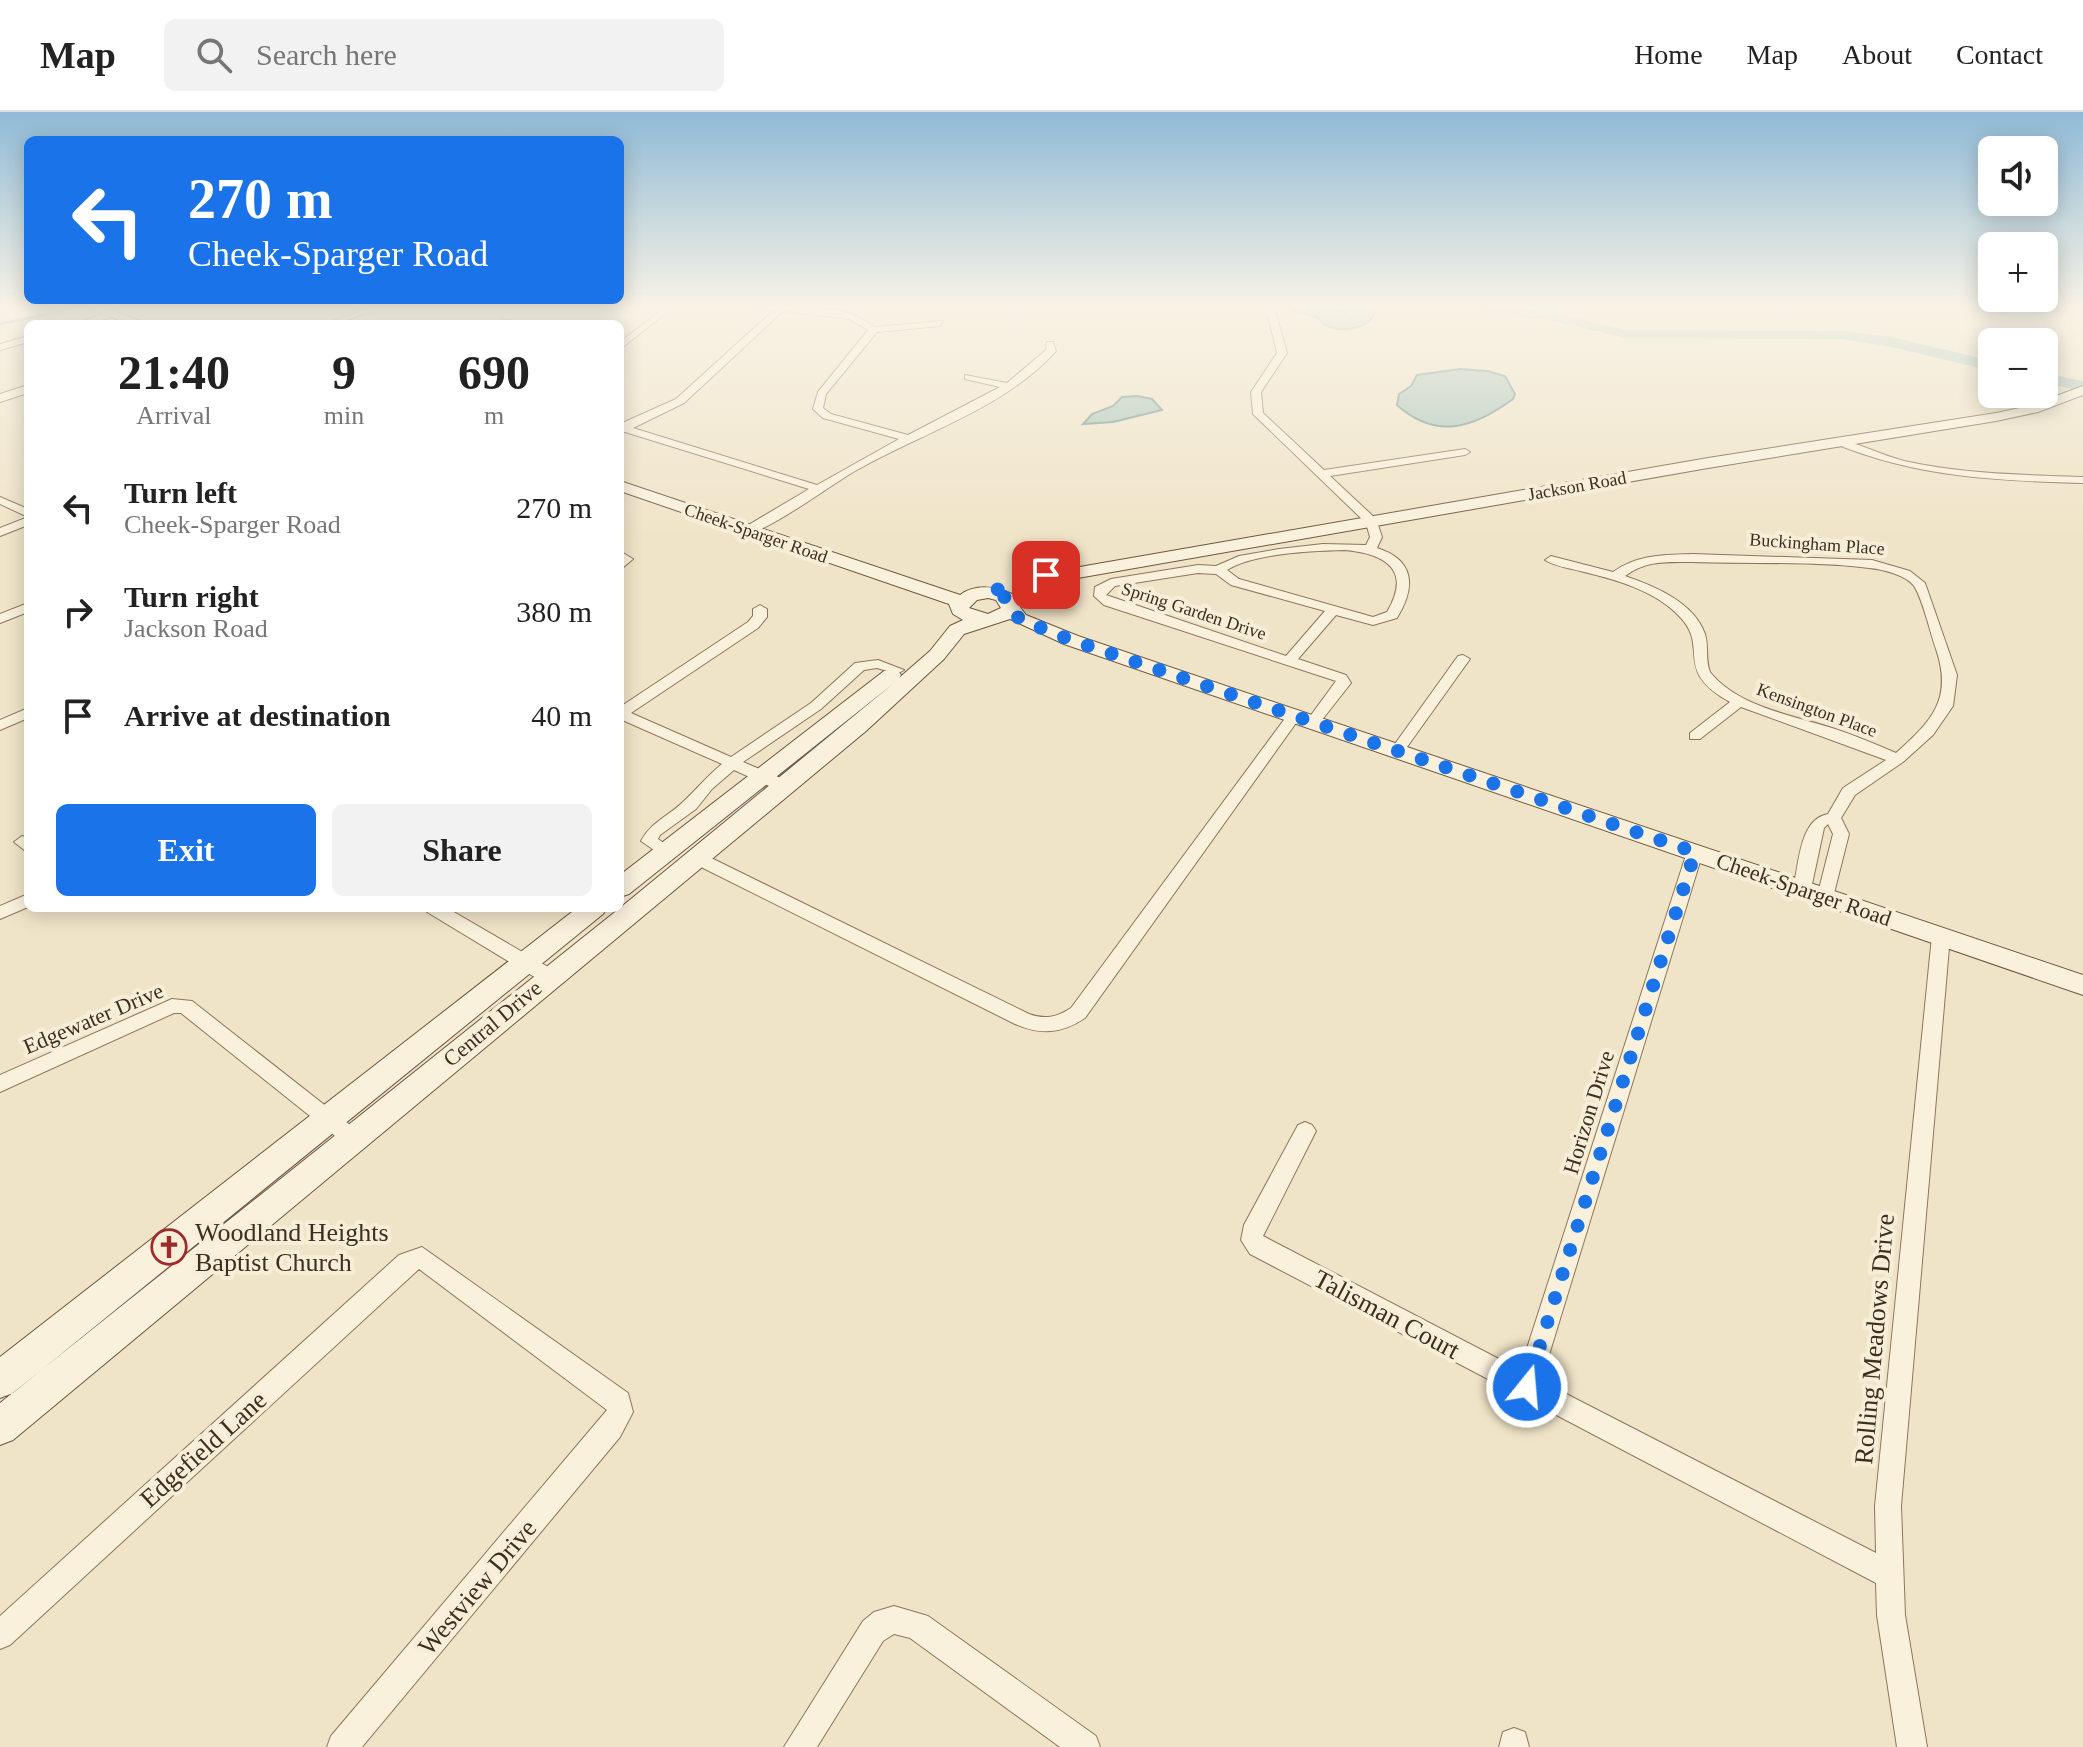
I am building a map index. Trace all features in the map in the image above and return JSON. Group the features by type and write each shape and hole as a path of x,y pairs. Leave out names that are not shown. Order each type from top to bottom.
{"main road":[{"name":"Jackson Road","path":"959,606 966,597 1035,577 1068,574 2033,409 2080,391"},
{"name":"Cheek-Sparger Road","path":"624,487 943,595 968,616 984,619 1011,613 1071,640 2083,985"},
{"name":"Jackson Road","path":"1011,613 1028,588 1068,574"},
{"name":"Cheek-Sparger Road","path":"893,578 988,592"},
{"path":"937,655 969,632 992,626 1011,613 1003,596 988,592"},
{"name":"Central Drive","path":"624,907 695,857 773,781 956,617 959,606"},
{"name":"Central Drive","path":"624,885 667,851 858,726 937,655 957,630 984,619"},
{"name":"Central Drive","path":"537,969 590,912"},
{"name":"Central Drive","path":"0,1380 340,1128 537,969 617,912"},
{"name":"Central Drive","path":"0,1427 340,1128"}],"street":[{"path":"624,429 680,401 699,383"},
{"path":"830,383 821,394 818,409 827,416 908,438"},
{"path":"996,383 1008,386"},
{"path":"749,530 908,438 969,410 1012,383"},
{"path":"1219,570 1235,582 1365,621 1382,621 1392,615 1403,597 1406,584 1398,567 1387,556 1370,549 1376,537 1372,522 1258,414 1256,392 1262,383"},
{"path":"0,398 24,390"},
{"path":"624,431 819,489"},
{"path":"1840,442 1886,461 1922,470 2083,480"},
{"path":"1320,474 1465,452"},
{"path":"0,500 24,512"},
{"path":"0,532 24,523"},
{"name":"Spring Garden Drive","path":"1304,719 1344,680 1109,602 1099,593 1102,587 1111,583 1198,569 1219,570 1243,559 1348,546 1370,549"},
{"name":"Buckingham Place","path":"1615,577 1633,564 1658,558 1872,564 1906,574 1919,583 1946,659 1950,691 1946,706 1928,732 1898,759 1849,792 1833,818 1822,820 1816,826 1802,889"},
{"name":"Kensington Place","path":"1551,560 1615,577 1663,597 1683,611 1696,628 1699,638 1698,664 1703,676 1740,701 1898,759"},
{"path":"0,619 24,609"},
{"path":"624,711 753,625 760,617 760,609"},
{"path":"1289,661 1332,611"},
{"path":"1397,751 1463,659"},
{"path":"667,851 649,841 654,832 690,805 706,785 754,746 793,723 860,666 878,664 897,670"},
{"path":"1695,736 1740,701"},
{"path":"0,726 24,714"},
{"path":"624,716 773,781"},
{"path":"695,857 1022,1019 1051,1026 1065,1023 1078,1013 1304,719"},
{"path":"1826,897 1841,834 1833,818"},
{"name":"Horizon Drive","path":"1527,1387 1695,852"},
{"path":"0,913 24,902"},
{"path":"440,912 537,969"},
{"name":"Rolling Meadows Drive","path":"1912,1747 1891,1615 1888,1506 1941,936"},
{"name":"Edgewater Drive","path":"0,1084 172,1006 185,1006 340,1128"},
{"name":"Talisman Court","path":"1305,1131 1252,1232 1252,1240 1258,1247 1888,1574"},
{"name":"Edgefield Lane","path":"0,1635 407,1263 422,1258 432,1262 619,1402 620,1412 611,1428"},
{"name":"Westview Drive","path":"342,1747 611,1428"},
{"path":"799,1747 873,1631 886,1619 894,1617 918,1626 1085,1747"}],"water":[{"path":"1412,383 1509,383 1515,394 1513,399 1484,417 1456,426 1441,426 1412,416 1397,405 1399,394"},
{"path":"1122,397 1152,399 1162,410 1113,422 1083,424 1092,414 1113,406"}],"waterway":[{"path":"2070,383 2083,386"}],"place":[{"name":"Woodland Heights Baptist Church","path":"169,1247"}],"route":[{"path":"1046,575 989,592 1007,598 1019,619 1071,640 1695,852 1527,1387"}]}
